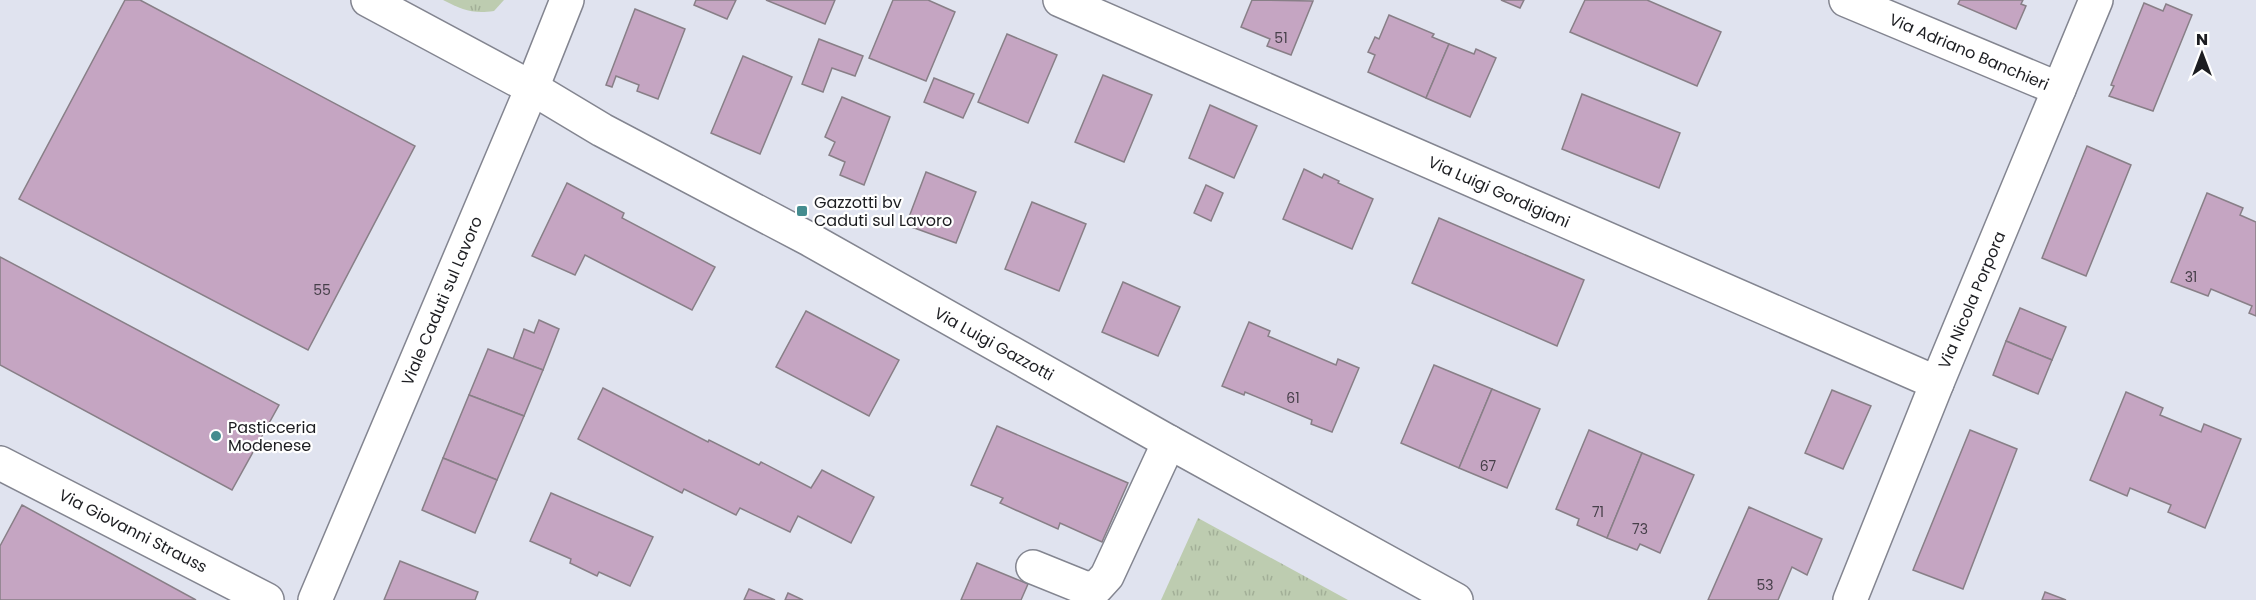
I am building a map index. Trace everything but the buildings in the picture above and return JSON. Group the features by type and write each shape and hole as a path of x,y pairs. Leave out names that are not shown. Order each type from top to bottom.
{"street":[{"name":"Via Luigi Gazzotti","path":"368,0 532,88 594,126 809,239 1169,442 1456,600"},
{"name":"Viale Caduti sul Lavoro","path":"315,600 532,88 567,0"},
{"name":"Via Luigi Gordigiani","path":"1060,0 1937,383"},
{"name":"Via Adriano Banchieri","path":"1846,0 2060,89"},
{"name":"Via Nicola Porpora","path":"1850,600 1937,383 2096,0"},
{"path":"1033,567 1085,588 1097,587 1107,576 1169,442"},
{"name":"Via Giovanni Strauss","path":"0,463 267,600"}],"green space":[{"path":"443,0 504,0 494,11 480,12 462,9"},
{"path":"1198,518 1348,600 1161,600"}],"place":[{"name":"Gazzotti bv Caduti sul Lavoro","path":"802,211"},
{"name":"Pasticceria Modenese","path":"216,436"}]}
